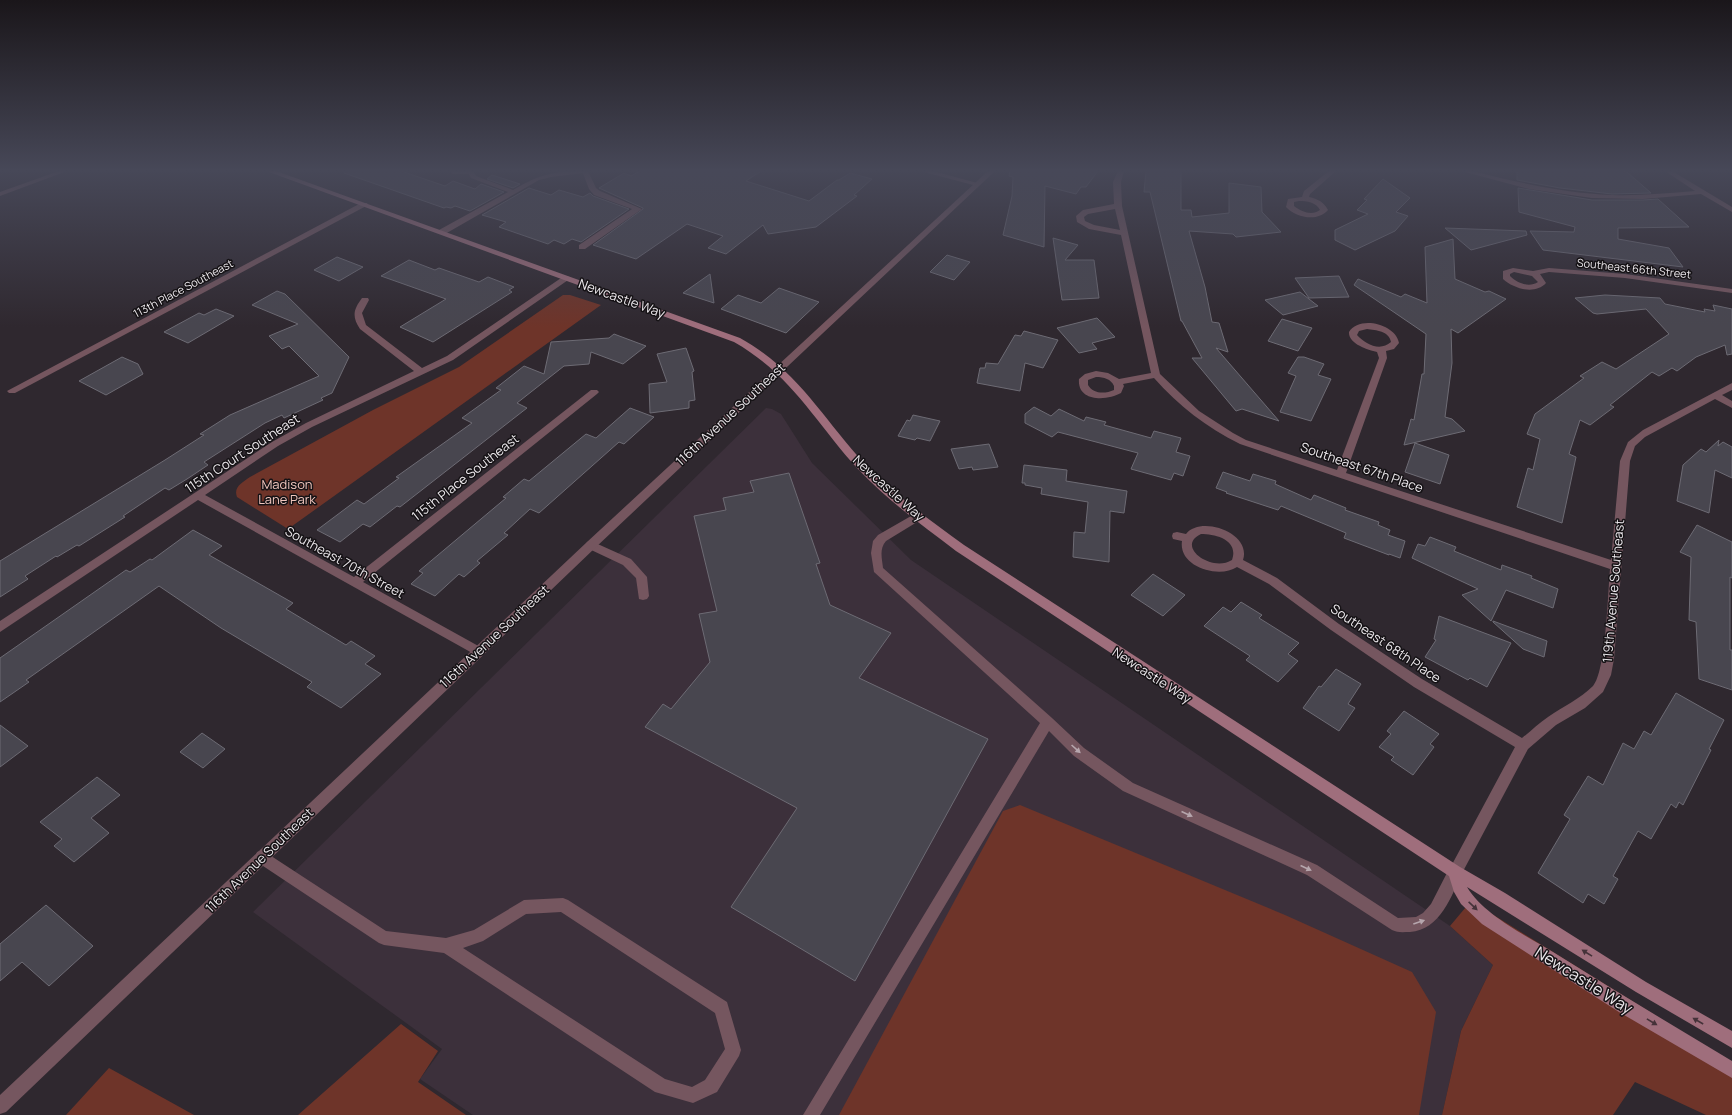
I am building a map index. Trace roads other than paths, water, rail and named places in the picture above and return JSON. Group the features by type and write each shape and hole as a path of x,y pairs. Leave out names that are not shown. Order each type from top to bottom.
{"main road":[{"name":"Newcastle Way","path":"416,223 737,340 762,354 795,386 862,468 918,516 960,548 1455,872 1500,898 1641,987 1732,1040"},
{"name":"Newcastle Way","path":"1455,872 1459,886 1466,899 1487,918 1618,1002 1732,1070"}],"street":[{"name":"113th Place Southeast","path":"12,391 330,223"},
{"path":"442,232 458,223"},
{"path":"582,247 617,223"},
{"name":"116th Avenue Southeast","path":"0,1106 778,368 935,223"},
{"path":"1084,223 1092,227 1124,233"},
{"path":"1117,382 1156,375 1122,223"},
{"name":"Southeast 66th Street","path":"1533,273 1549,270 1625,276 1732,292"},
{"name":"115th Court Southeast","path":"0,628 290,435 422,372 467,347 567,278"},
{"path":"365,300 357,314 358,320 363,327 422,372"},
{"path":"1340,475 1383,358 1381,349"},
{"name":"Southeast 67th Place","path":"1156,375 1175,397 1197,416 1224,433 1243,442 1615,566"},
{"name":"119th Avenue Southeast","path":"918,516 882,538 877,544 876,554 878,569 1048,722 1079,752 1128,787 1312,870 1397,925 1416,924 1428,918 1436,909 1523,745 1552,721 1582,704 1599,688 1605,675 1608,659 1625,460 1628,448 1636,438 1646,432 1716,396 1732,386"},
{"name":"115th Place Southeast","path":"354,583 594,392"},
{"path":"1716,396 1732,405"},
{"name":"Southeast 70th Street","path":"198,496 478,652"},
{"path":"1200,531 1213,531 1226,535 1238,547 1240,554 1237,562 1226,568 1217,568 1199,563 1188,551 1183,537 1200,531"},
{"path":"591,545 627,562 641,577 643,596"},
{"name":"Southeast 68th Place","path":"1237,562 1272,581 1335,627 1418,682 1523,745"},
{"path":"812,1115 1048,722"},
{"path":"262,857 384,938 446,946 478,936 524,907 562,904 721,1008 733,1050 711,1086 693,1095 661,1086 446,946"}],"park label":[{"name":"Madison Lane Park","path":"287,492"}]}
